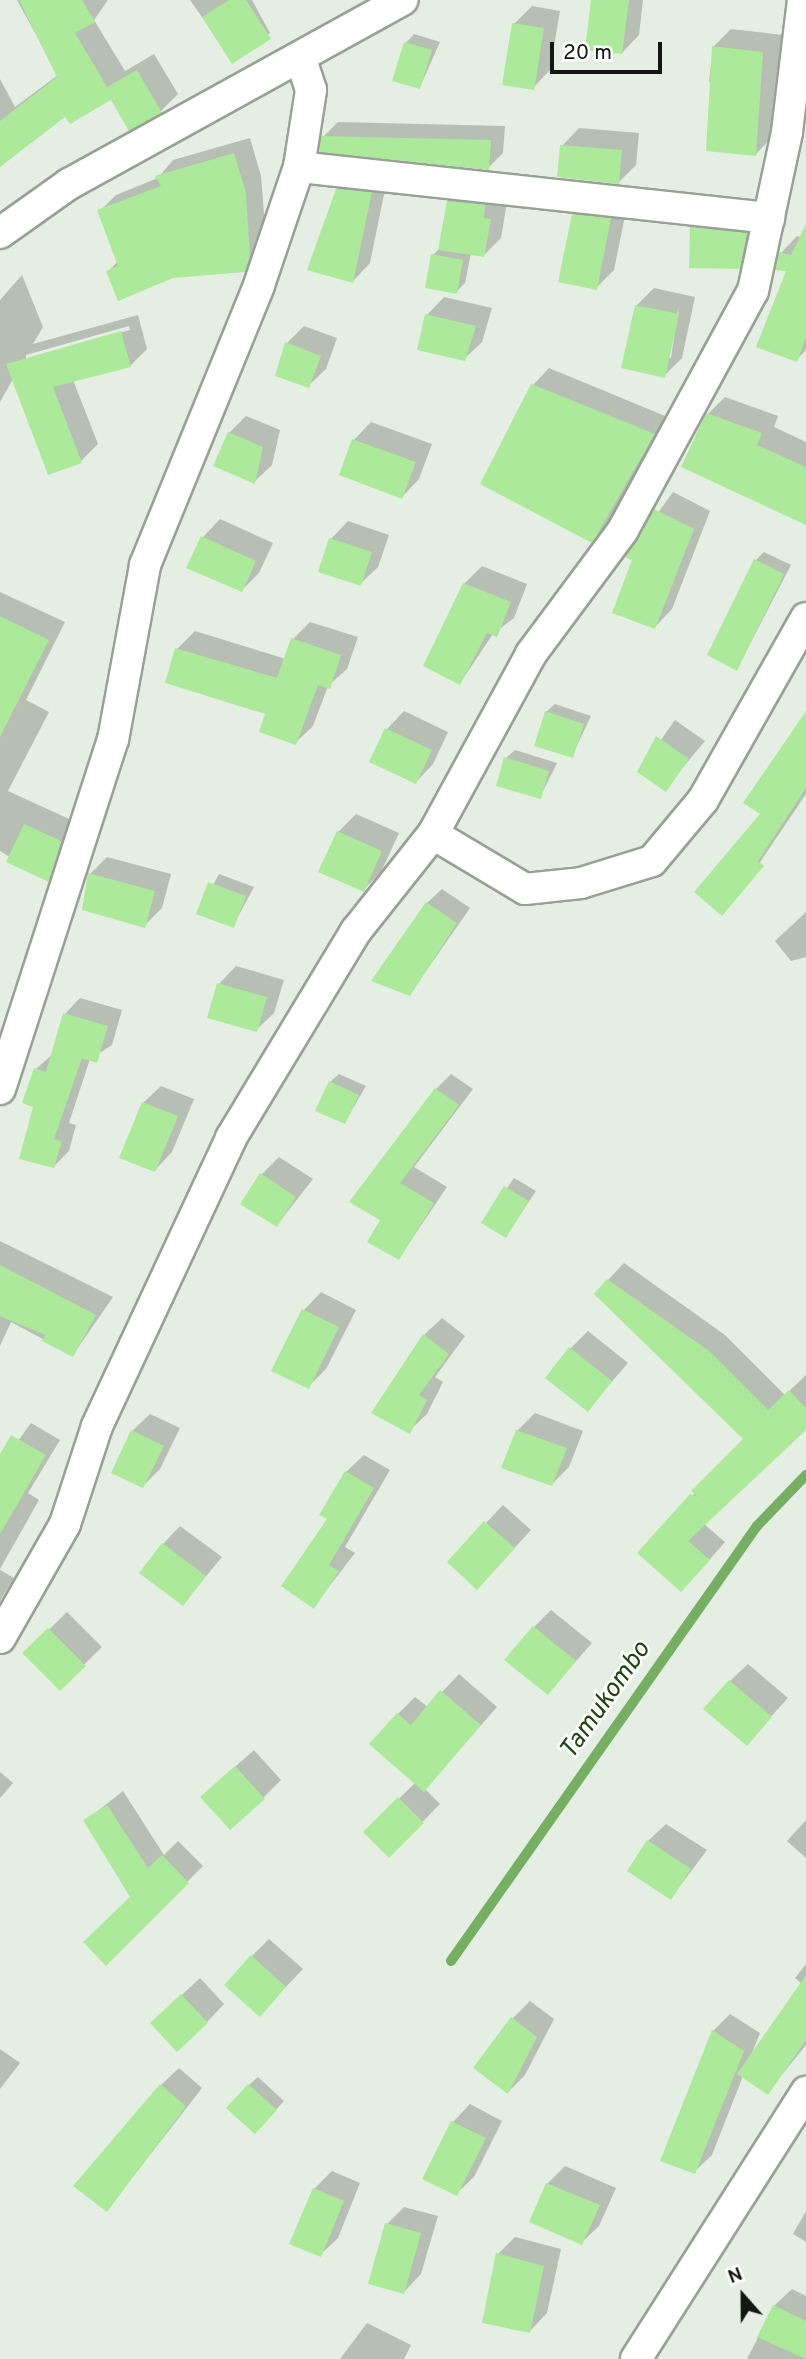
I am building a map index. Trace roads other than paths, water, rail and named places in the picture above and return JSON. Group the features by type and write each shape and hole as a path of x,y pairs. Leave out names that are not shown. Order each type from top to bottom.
{"street":[{"path":"0,233 69,184 403,0"},
{"path":"0,1638 65,1524 97,1426 231,1138 356,931 433,834 531,654 623,530 753,291 769,218 803,0"},
{"path":"0,1089 113,740 145,565 259,285 299,167 311,90 300,57"},
{"path":"299,167 769,218"},
{"path":"433,834 525,889 581,883 652,861 703,800 806,618"},
{"path":"636,2359 806,2092"}],"waterway":[{"name":"Tamukombo","path":"451,1961 757,1526 806,1475"}]}
